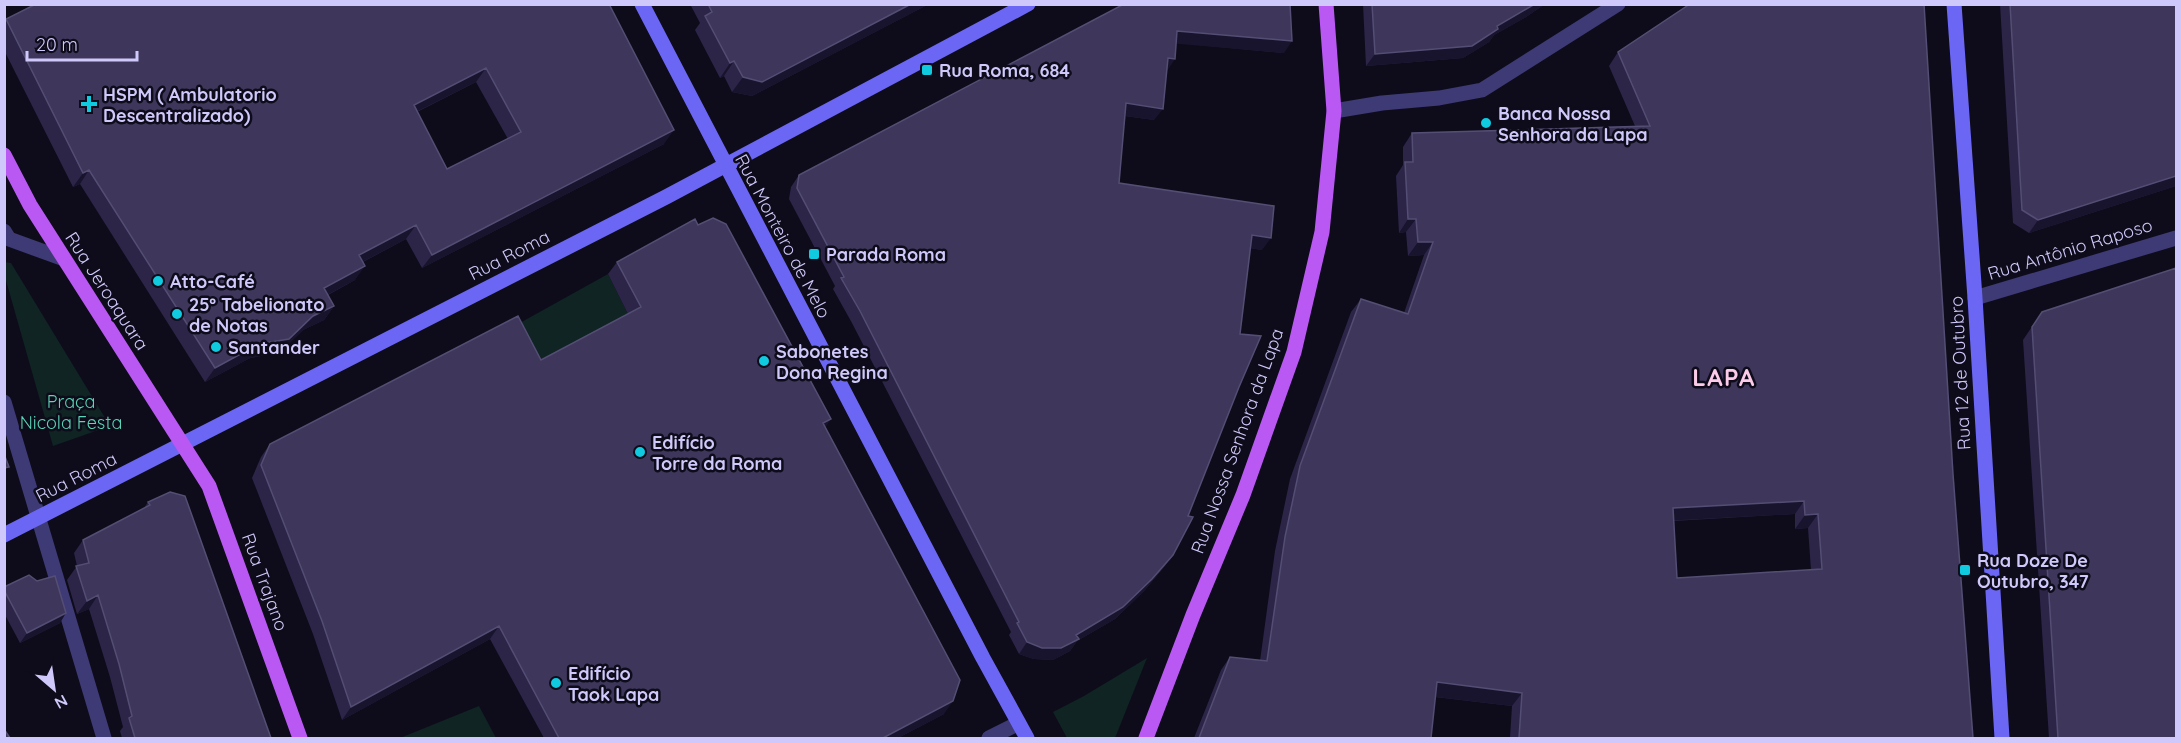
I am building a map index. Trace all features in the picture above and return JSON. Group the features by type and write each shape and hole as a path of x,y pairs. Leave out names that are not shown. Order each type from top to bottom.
{"main road":[{"name":"Rua Nossa Senhora da Lapa","path":"1146,738 1193,615 1243,495 1294,352 1322,232 1334,111 1326,4"},
{"name":"Rua Jeroaquara","path":"4,155 30,206 183,444"},
{"name":"Rua Trajano","path":"183,444 209,486 300,738"}],"street":[{"name":"Rua Monteiro de Melo","path":"642,4 1017,724 1027,738"},
{"name":"Rua Roma","path":"4,536 725,166 1028,4"},
{"path":"1334,111 1382,103 1439,98 1482,90 1618,4"},
{"name":"Rua 12 de Outubro","path":"1954,4 2002,738"},
{"path":"4,231 9,239 63,259"},
{"name":"Rua Antônio Raposo","path":"1975,298 2176,238"},
{"path":"4,402 104,738"},
{"path":"989,738 1017,724"}],"green space":[{"name":"Praça Nicola Festa","path":"4,262 11,263 110,426 53,446 5,277"},
{"path":"608,274 631,320 532,373 509,329"},
{"path":"1147,658 1115,738 1067,738 1053,712"},
{"path":"479,706 496,738 400,738"}],"building":[{"path":"36,4 609,4 674,130 432,255 416,225 359,255 365,266 324,288 334,306 313,316 289,339 259,344 215,368 89,170 83,173 6,19","holes":["486,68 521,132 447,169 414,105"]},
{"path":"708,4 911,4 762,82 743,77 734,61 730,63 705,16 712,12"},
{"path":"1124,4 1290,4 1292,41 1177,31 1175,59 1168,58 1163,109 1126,103 1119,183 1274,206 1271,238 1252,235 1240,334 1261,336 1188,516 1193,517 1173,555 1123,607 1076,635 1079,639 1061,648 1042,648 1027,642 1017,623 1019,622 841,278 844,277 797,188 799,175"},
{"path":"1372,4 1535,4 1497,26 1498,29 1472,46 1375,54"},
{"path":"1690,4 1924,4 1953,474 1973,738 1519,738 1522,693 1437,682 1431,738 1199,738 1230,657 1267,661 1285,537 1300,466 1361,299 1408,314 1433,242 1418,242 1416,219 1408,219 1405,162 1413,162 1412,133 1650,126 1618,52","holes":["1804,501 1805,515 1818,514 1822,569 1677,578 1673,508"]},
{"path":"2010,4 2176,4 2176,176 2038,220 2022,210"},
{"path":"713,218 726,224 831,419 823,423 960,680 953,701 883,738 559,738 499,626 351,707 322,621 261,465 270,444 518,316 541,360 641,307 617,262 695,219 698,225"},
{"path":"2176,268 2176,738 2058,738 2032,327 2042,312"},
{"path":"4,454 9,467 4,468"},
{"path":"170,492 185,496 271,738 135,738 119,664 98,595 87,601 76,566 89,563 83,540 150,505 148,502"},
{"path":"29,575 37,581 55,576 66,613 27,633 4,587"},
{"path":"4,729 10,738 4,738"}],"place":[{"name":"Rua Roma, 684","path":"927,70"},
{"name":"HSPM ( Ambulatorio Descentralizado)","path":"89,104"},
{"name":"Banca Nossa Senhora da Lapa","path":"1486,123"},
{"name":"Parada Roma","path":"814,254"},
{"name":"Atto-Café","path":"158,281"},
{"name":"25º Tabelionato de Notas","path":"177,314"},
{"name":"Santander","path":"216,347"},
{"name":"Sabonetes Dona Regina","path":"764,361"},
{"name":"Edifício Torre da Roma","path":"640,452"},
{"name":"Rua Doze De Outubro, 347","path":"1965,570"},
{"name":"Edifício Taok Lapa","path":"556,683"}],"district":[{"name":"LAPA","path":"1724,377"}]}
